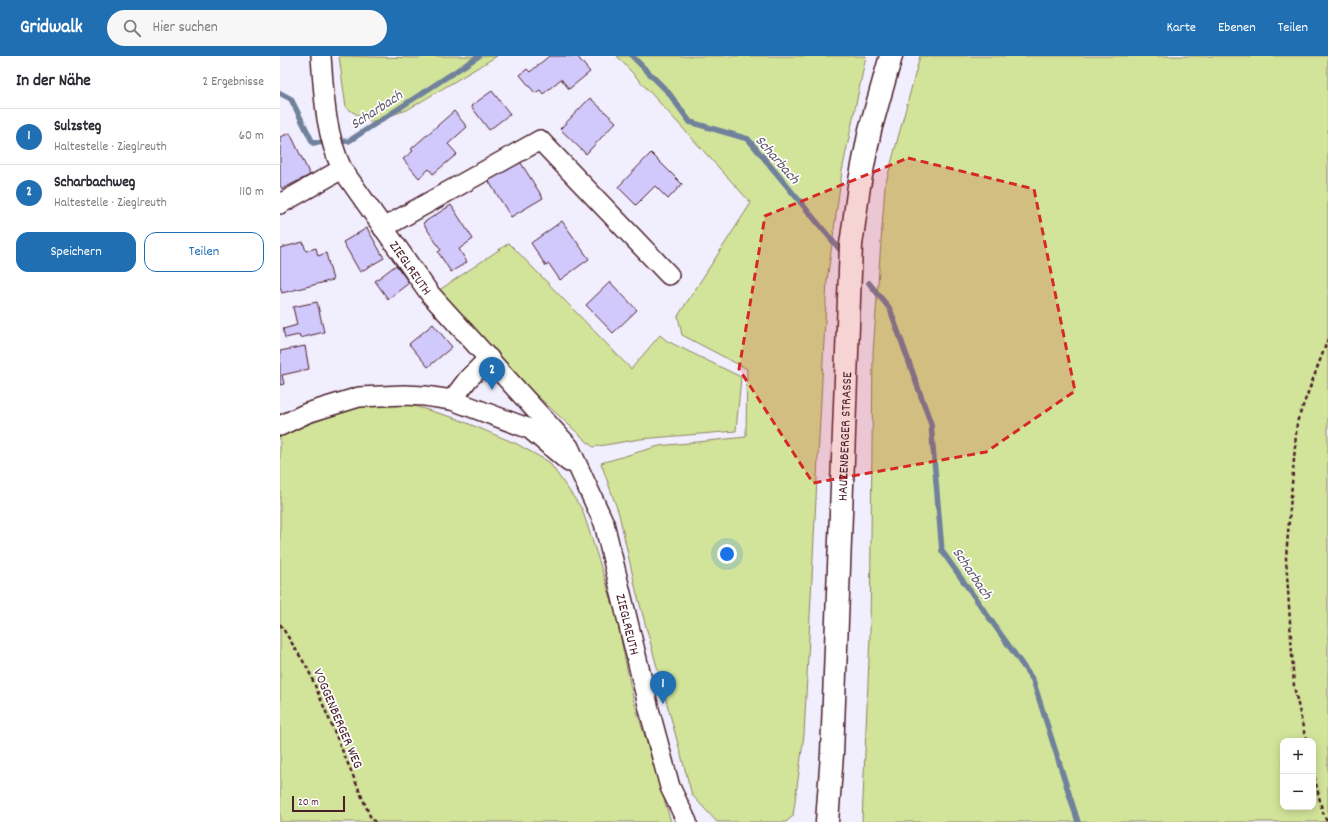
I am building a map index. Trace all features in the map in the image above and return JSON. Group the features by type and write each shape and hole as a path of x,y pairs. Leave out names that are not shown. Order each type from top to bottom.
{"main road":[{"name":"HAUZENBERGER STRASSE","path":"826,822 832,754 851,245 859,186 869,137 891,56"}],"street":[{"name":"ZIEGLREUTH","path":"321,56 325,110 332,143 342,169 430,294 569,447 582,474 604,523 649,709 668,780 687,822"},
{"path":"383,228 540,140 669,275"},
{"path":"280,204 342,169"},
{"path":"452,400 468,379 489,358"},
{"name":"ZIEGLREUTH","path":"280,426 307,413 359,397 404,395 452,400 530,429 582,474"}],"path":[{"path":"1305,738 1294,686 1286,558 1297,422 1328,339"},
{"name":"VOGGENBERGER WEG","path":"280,624 308,669 370,816 375,822"},
{"path":"1314,774 1322,810 1327,822"}],"highlighted area":[{"path":"908,158 1034,189 1075,391 986,452 813,483 739,369 765,216"}],"green space":[{"path":"339,56 420,58 423,56 497,56 407,110 370,122 346,108"},
{"path":"617,56 866,56 842,171 827,281 804,735 793,816 786,822 717,822 692,795 636,590 619,514 601,463 659,446 746,437 747,369 682,335 678,316 751,203"},
{"path":"920,56 1328,56 1328,822 862,822 870,636 873,353 885,186"},
{"path":"509,243 631,369 660,335 667,341 741,377 736,431 640,439 593,447 522,382 438,291"},
{"path":"400,402 455,418 517,444 549,462 582,509 615,610 633,698 671,822 280,822 280,435 349,409"}],"building":[{"path":"549,56 577,56 590,72 569,89 561,79 543,94 540,90 535,93 520,75 527,69 530,72"},
{"path":"492,91 510,114 489,130 471,106"},
{"path":"590,98 616,122 586,154 560,129"},
{"path":"454,111 467,127 448,144 457,154 433,174 429,169 419,178 403,159 413,151 411,149"},
{"path":"290,133 310,175 282,189 280,185 280,137"},
{"path":"651,153 682,184 668,199 655,186 636,205 618,187"},
{"path":"519,160 543,198 511,217 488,180"},
{"path":"451,205 473,239 459,249 467,262 451,272 438,252 441,250 423,223"},
{"path":"562,221 589,259 560,280 549,264 546,266 531,243"},
{"path":"367,228 384,258 360,272 343,242"},
{"path":"303,242 306,251 316,248 318,256 326,253 333,280 282,293 280,286 280,248"},
{"path":"396,265 409,283 388,299 375,281"},
{"path":"610,282 637,310 613,333 586,305"},
{"path":"317,302 324,332 300,338 299,335 285,338 283,329 297,325 293,307"},
{"path":"433,324 452,347 428,367 409,344"},
{"path":"305,346 309,369 282,375 284,384 280,385 280,351"}],"waterway":[{"name":"Scharbach","path":"280,93 291,99 313,143 349,141 479,56"},
{"name":"Scharbach","path":"632,56 668,92 690,122 748,139 841,251"},
{"name":"Scharbach","path":"869,283 890,309 931,424 942,551 1033,680 1078,822"}],"place":[{"name":"Scharbachweg","path":"492,390"},
{"name":"Sulzsteg","path":"663,704"}]}
